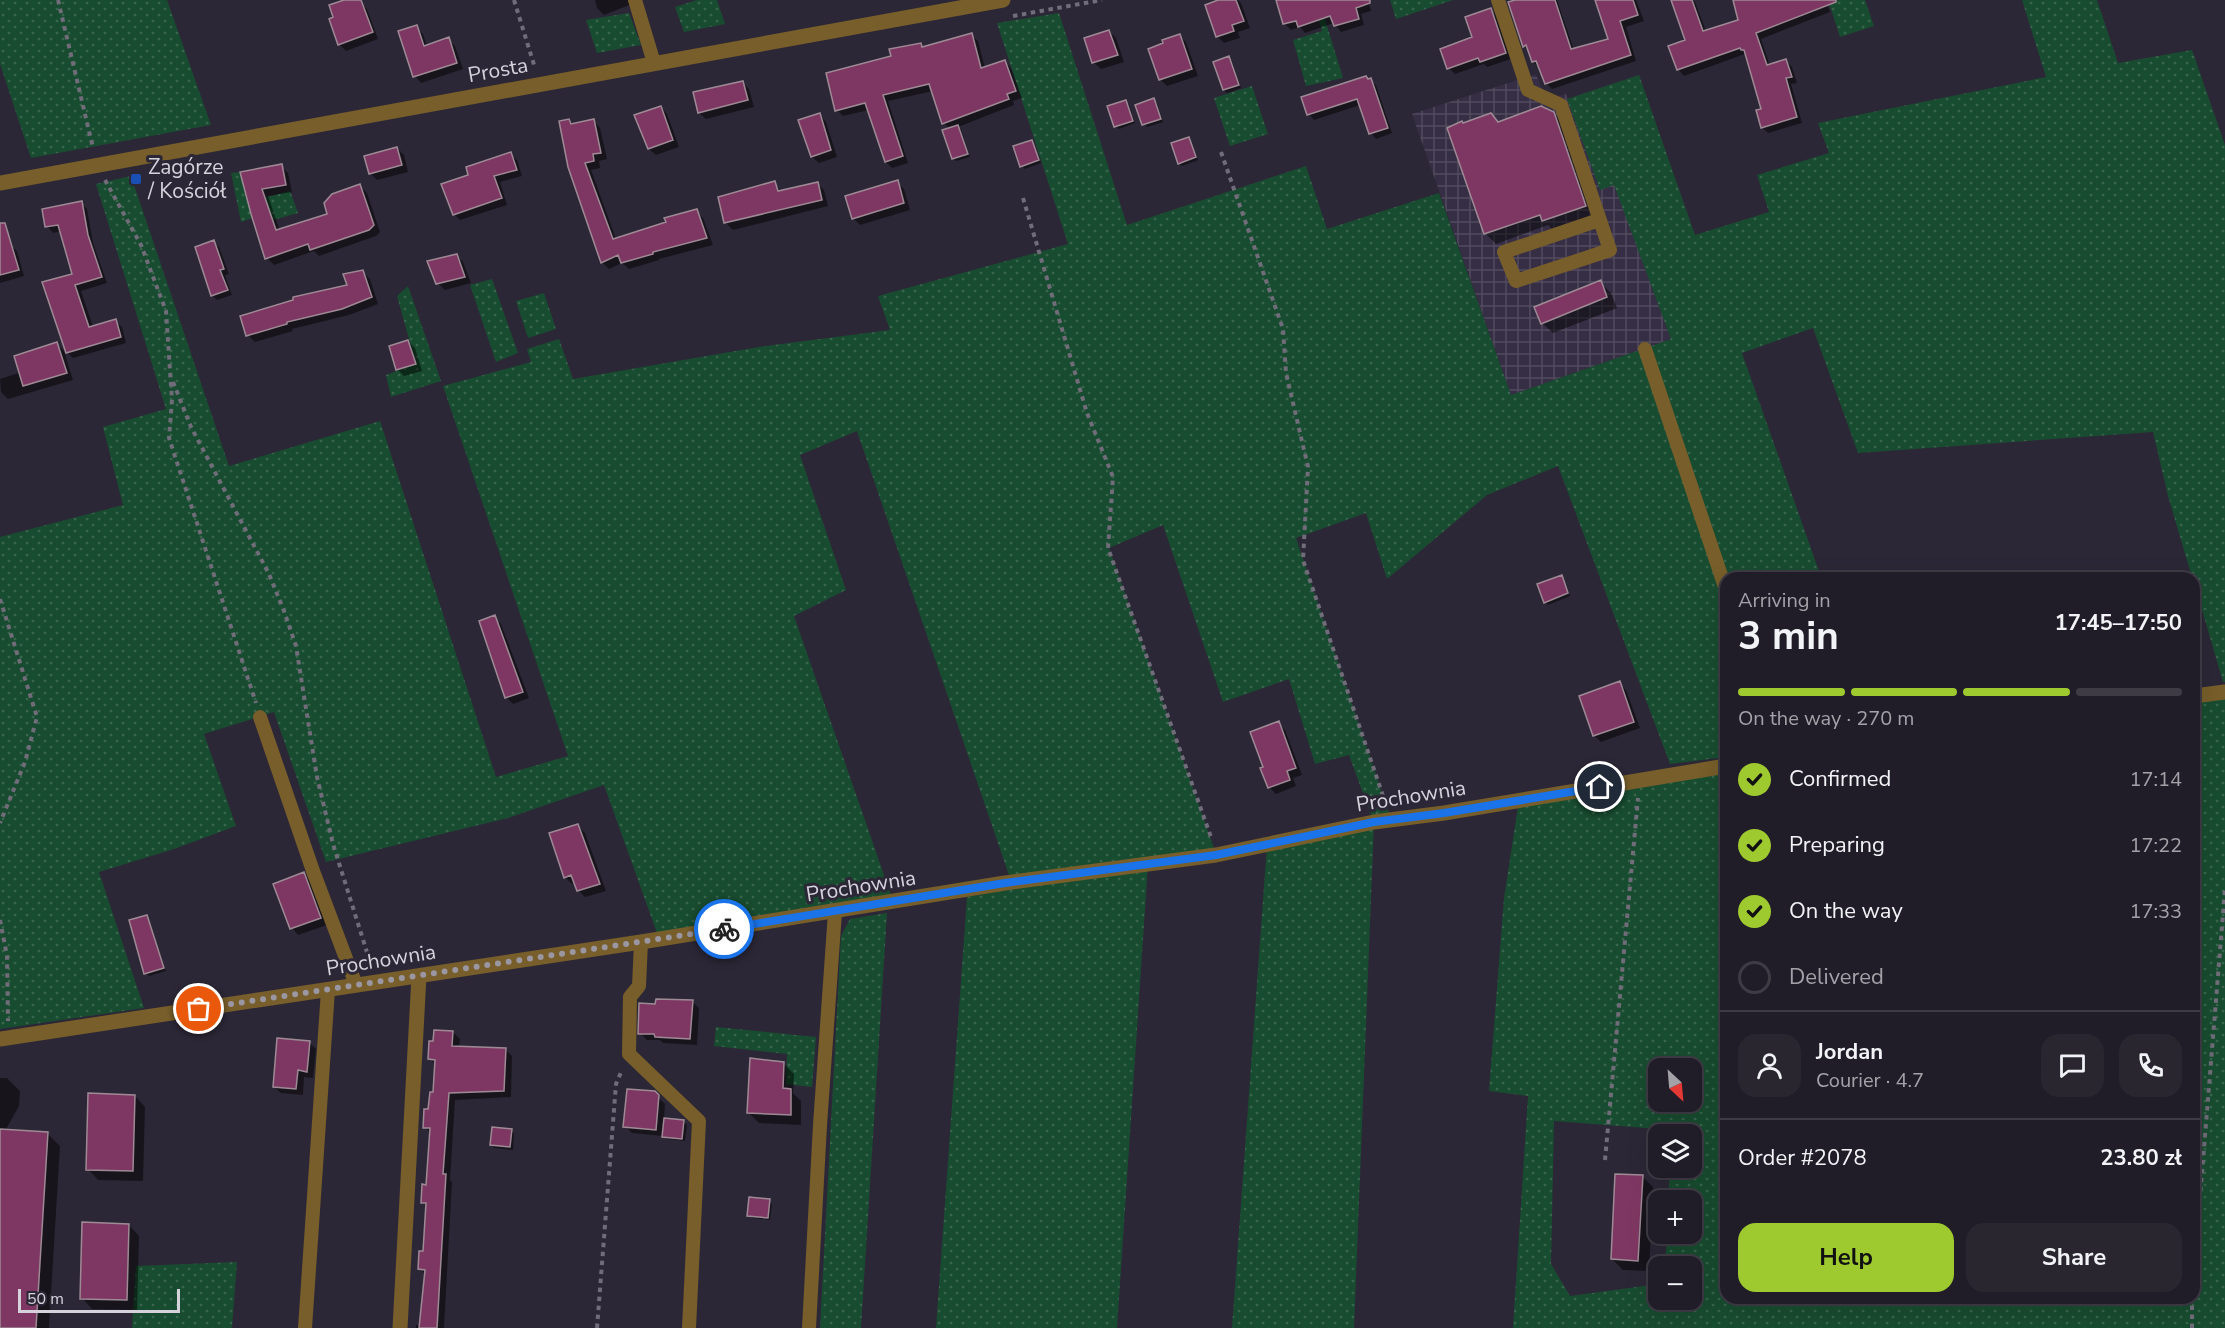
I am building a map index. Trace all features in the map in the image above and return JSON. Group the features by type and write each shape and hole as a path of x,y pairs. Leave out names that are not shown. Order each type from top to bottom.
{"street":[{"name":"Prosta","path":"0,183 1003,0"},
{"path":"2200,695 2225,692"},
{"name":"Prochownia","path":"4,1038 836,912 1005,883 1216,855 1374,822 1720,767"},
{"path":"400,1328 419,976"}],"lane":[{"path":"634,0 654,63"},
{"path":"1498,0 1528,90 1561,105 1610,250 1516,281 1504,252 1599,220"},
{"path":"1645,349 1720,572"},
{"path":"260,717 305,848 356,985"},
{"path":"809,1328 820,1114 836,912"},
{"path":"641,942 639,986 630,997 629,1054 699,1121 688,1328"},
{"path":"305,1328 328,990"}],"path":[{"path":"58,0 96,165 141,245 166,311 172,400 169,438 260,717"},
{"path":"514,0 539,84"},
{"path":"1221,152 1283,329 1286,373 1308,467 1303,560 1390,820"},
{"path":"1023,198 1087,413 1113,477 1108,548 1216,855"},
{"path":"171,376 190,427 268,574 296,646 317,777 333,843 376,982"},
{"path":"0,599 37,717 25,762 0,823"},
{"path":"1605,1160 1640,780"},
{"path":"2200,1198 2225,889"},
{"path":"0,920 7,956 4,1038"},
{"path":"597,1328 616,1084 629,1054"},
{"path":"2192,1304 2192,1328"}],"shaded area":[{"path":"1536,74 1546,100 1566,94 1600,189 1614,184 1671,339 1511,395 1412,114"}],"green space":[{"path":"0,0 167,0 211,125 31,158 0,64"},
{"path":"697,0 717,0 725,24 684,32 675,7"},
{"path":"1313,0 1319,0 1343,78 1306,86 1293,40 1322,31"},
{"path":"1390,0 1453,0 1396,19"},
{"path":"1828,0 1865,0 1874,26 1840,37"},
{"path":"2022,0 2097,0 2118,63 2192,50 2225,145 2225,682 2223,682 2200,603 2200,572 2191,572 2168,496 2153,432 1858,453 1813,328 1742,353 1819,572 1720,572 1720,758 1670,764 1558,466 1487,495 1387,579 1366,513 1296,538 1390,816 1372,818 1349,755 1315,764 1289,679 1223,702 1163,525 1109,548 1214,848 1010,878 857,431 800,455 846,590 794,616 892,898 657,933 604,785 508,818 326,862 274,712 204,734 236,826 174,849 99,872 144,1008 0,1029 0,537 123,505 103,427 166,409 96,184 131,176 229,466 380,421 496,777 568,756 443,386 531,362 527,349 559,339 573,379 759,347 890,330 878,296 1068,244 997,23 1059,13 1127,225 1306,166 1327,229 1439,193 1511,395 1671,339 1614,185 1600,190 1567,99 1639,75 1695,235 1769,212 1757,175 1829,153 1818,123 2046,77"},
{"path":"629,13 641,45 597,53 586,20"},
{"path":"1252,86 1268,134 1230,146 1214,98"},
{"path":"240,172 248,202 290,191 298,213 273,220 270,212 241,222 231,173"},
{"path":"492,279 518,353 496,362 470,285"},
{"path":"408,286 441,381 391,397 386,375 416,364 397,296"},
{"path":"544,293 556,329 528,338 516,301"},
{"path":"2225,692 2225,1328 1513,1328 1528,1096 1489,1091 1504,898 1519,800 1720,767 1720,1304 2200,1304 2200,695","holes":["1554,1121 1648,1128 1648,1124 1702,1124 1702,1178 1669,1178 1669,1190 1702,1190 1702,1244 1666,1244 1666,1256 1702,1256 1702,1310 1648,1310 1648,1285 1570,1296 1551,1264"]},
{"path":"1374,822 1354,1328 1232,1328 1267,845"},
{"path":"1148,864 1117,1328 936,1328 967,897"},
{"path":"887,913 861,1328 820,1328 841,936 850,919"},
{"path":"716,1027 816,1037 812,1087 786,1084 787,1054 714,1046"},
{"path":"237,1262 232,1328 132,1328 136,1266"}],"building":[{"path":"344,0 361,0 373,32 338,45 329,19 333,17 329,5"},
{"path":"1218,0 1236,0 1244,21 1232,25 1234,31 1216,37 1205,5"},
{"path":"1276,0 1370,0 1370,3 1356,8 1359,19 1334,26 1330,16 1298,27 1296,21 1283,24"},
{"path":"1555,0 1571,49 1608,39 1595,0 1633,0 1638,15 1620,21 1631,55 1545,84 1536,61 1532,62 1526,45 1523,47 1508,2"},
{"path":"1671,0 1692,0 1703,31 1738,20 1733,0 1836,0 1836,2 1756,33 1767,65 1786,59 1792,77 1786,78 1797,117 1761,128 1756,110 1761,109 1744,50 1740,48 1677,70 1668,46 1685,40"},
{"path":"1491,8 1506,53 1480,62 1478,58 1447,69 1440,49 1472,37 1465,17"},
{"path":"417,25 424,46 449,37 457,63 413,77 398,31"},
{"path":"1109,30 1118,55 1092,63 1084,38"},
{"path":"972,33 981,68 1005,60 1016,91 1007,94 1009,99 942,124 929,84 883,95 903,156 885,162 865,103 835,111 826,73 891,56 889,49 921,43 922,47"},
{"path":"1180,34 1192,69 1159,80 1148,49 1163,43 1162,40"},
{"path":"1229,56 1239,85 1223,90 1213,62"},
{"path":"1366,76 1368,79 1371,78 1388,128 1369,134 1357,99 1307,115 1301,97"},
{"path":"743,81 748,100 698,113 693,92"},
{"path":"1154,98 1161,119 1142,125 1135,105"},
{"path":"1126,100 1133,121 1114,127 1107,106"},
{"path":"661,106 673,140 648,149 634,115"},
{"path":"1541,106 1554,112 1586,206 1542,221 1540,215 1484,234 1447,128 1491,113 1498,122"},
{"path":"820,113 831,150 811,157 798,120"},
{"path":"569,119 571,124 594,119 601,153 593,154 594,161 585,163 613,239 666,222 664,218 697,209 707,238 621,263 618,255 601,263 568,167 559,121"},
{"path":"958,125 968,154 952,159 942,130"},
{"path":"1189,137 1196,157 1178,164 1171,143"},
{"path":"1032,140 1039,160 1020,167 1013,146"},
{"path":"397,147 402,165 369,174 364,156"},
{"path":"511,152 517,170 494,176 502,198 453,215 441,184 468,175 466,167"},
{"path":"282,164 286,185 262,189 276,230 327,214 324,203 332,194 360,184 374,225 369,230 310,250 308,244 265,259 240,172"},
{"path":"898,180 904,203 852,219 845,196"},
{"path":"775,181 778,191 818,182 822,200 724,223 718,197"},
{"path":"82,201 88,235 102,277 75,285 89,327 116,319 121,337 66,353 42,282 72,274 58,225 45,227 42,209"},
{"path":"0,223 5,223 19,270 0,275"},
{"path":"214,240 224,269 220,270 228,290 211,296 195,247"},
{"path":"457,254 465,277 436,284 427,261"},
{"path":"363,270 372,297 342,309 287,322 287,324 246,336 240,316 293,300 293,297 347,285 343,274"},
{"path":"1601,280 1607,297 1541,324 1534,307"},
{"path":"408,340 416,364 396,370 389,346"},
{"path":"57,342 67,373 23,386 14,356"},
{"path":"1562,575 1568,593 1544,603 1537,584"},
{"path":"495,615 523,692 505,698 479,621"},
{"path":"1620,681 1634,722 1593,736 1579,696"},
{"path":"1279,721 1296,768 1287,771 1290,780 1268,788 1250,732"},
{"path":"578,824 600,884 577,891 571,875 564,878 549,833"},
{"path":"304,872 321,918 290,929 273,884"},
{"path":"147,915 164,968 144,974 129,920"},
{"path":"656,999 693,1000 690,1039 638,1034 639,1003 655,1004"},
{"path":"434,1030 453,1031 452,1046 506,1048 504,1091 449,1093 443,1174 446,1174 437,1328 419,1328 425,1270 418,1269 419,1251 423,1251 426,1203 421,1203 422,1184 426,1185 430,1128 423,1128 424,1109 428,1109 430,1092 433,1092 435,1060 428,1059 429,1041 433,1041"},
{"path":"277,1038 310,1041 307,1072 298,1070 296,1089 273,1087"},
{"path":"750,1058 784,1062 783,1088 791,1089 791,1115 747,1113"},
{"path":"627,1089 655,1091 659,1095 656,1130 623,1127"},
{"path":"88,1093 135,1095 133,1171 86,1170"},
{"path":"664,1118 684,1120 682,1139 662,1137"},
{"path":"492,1127 512,1129 510,1147 490,1145"},
{"path":"0,1129 48,1132 36,1328 0,1328"},
{"path":"1615,1174 1643,1175 1638,1261 1611,1259"},
{"path":"749,1197 770,1199 768,1218 747,1216"},
{"path":"82,1222 129,1224 127,1300 80,1299"}],"way so far":[{"path":"199,1009 724,929"}],"place":[{"name":"Zagórze / Kościół","path":"136,179"}],"route":[{"path":"724,929 1005,883 1216,855 1374,822 1444,813 1600,787"}]}
